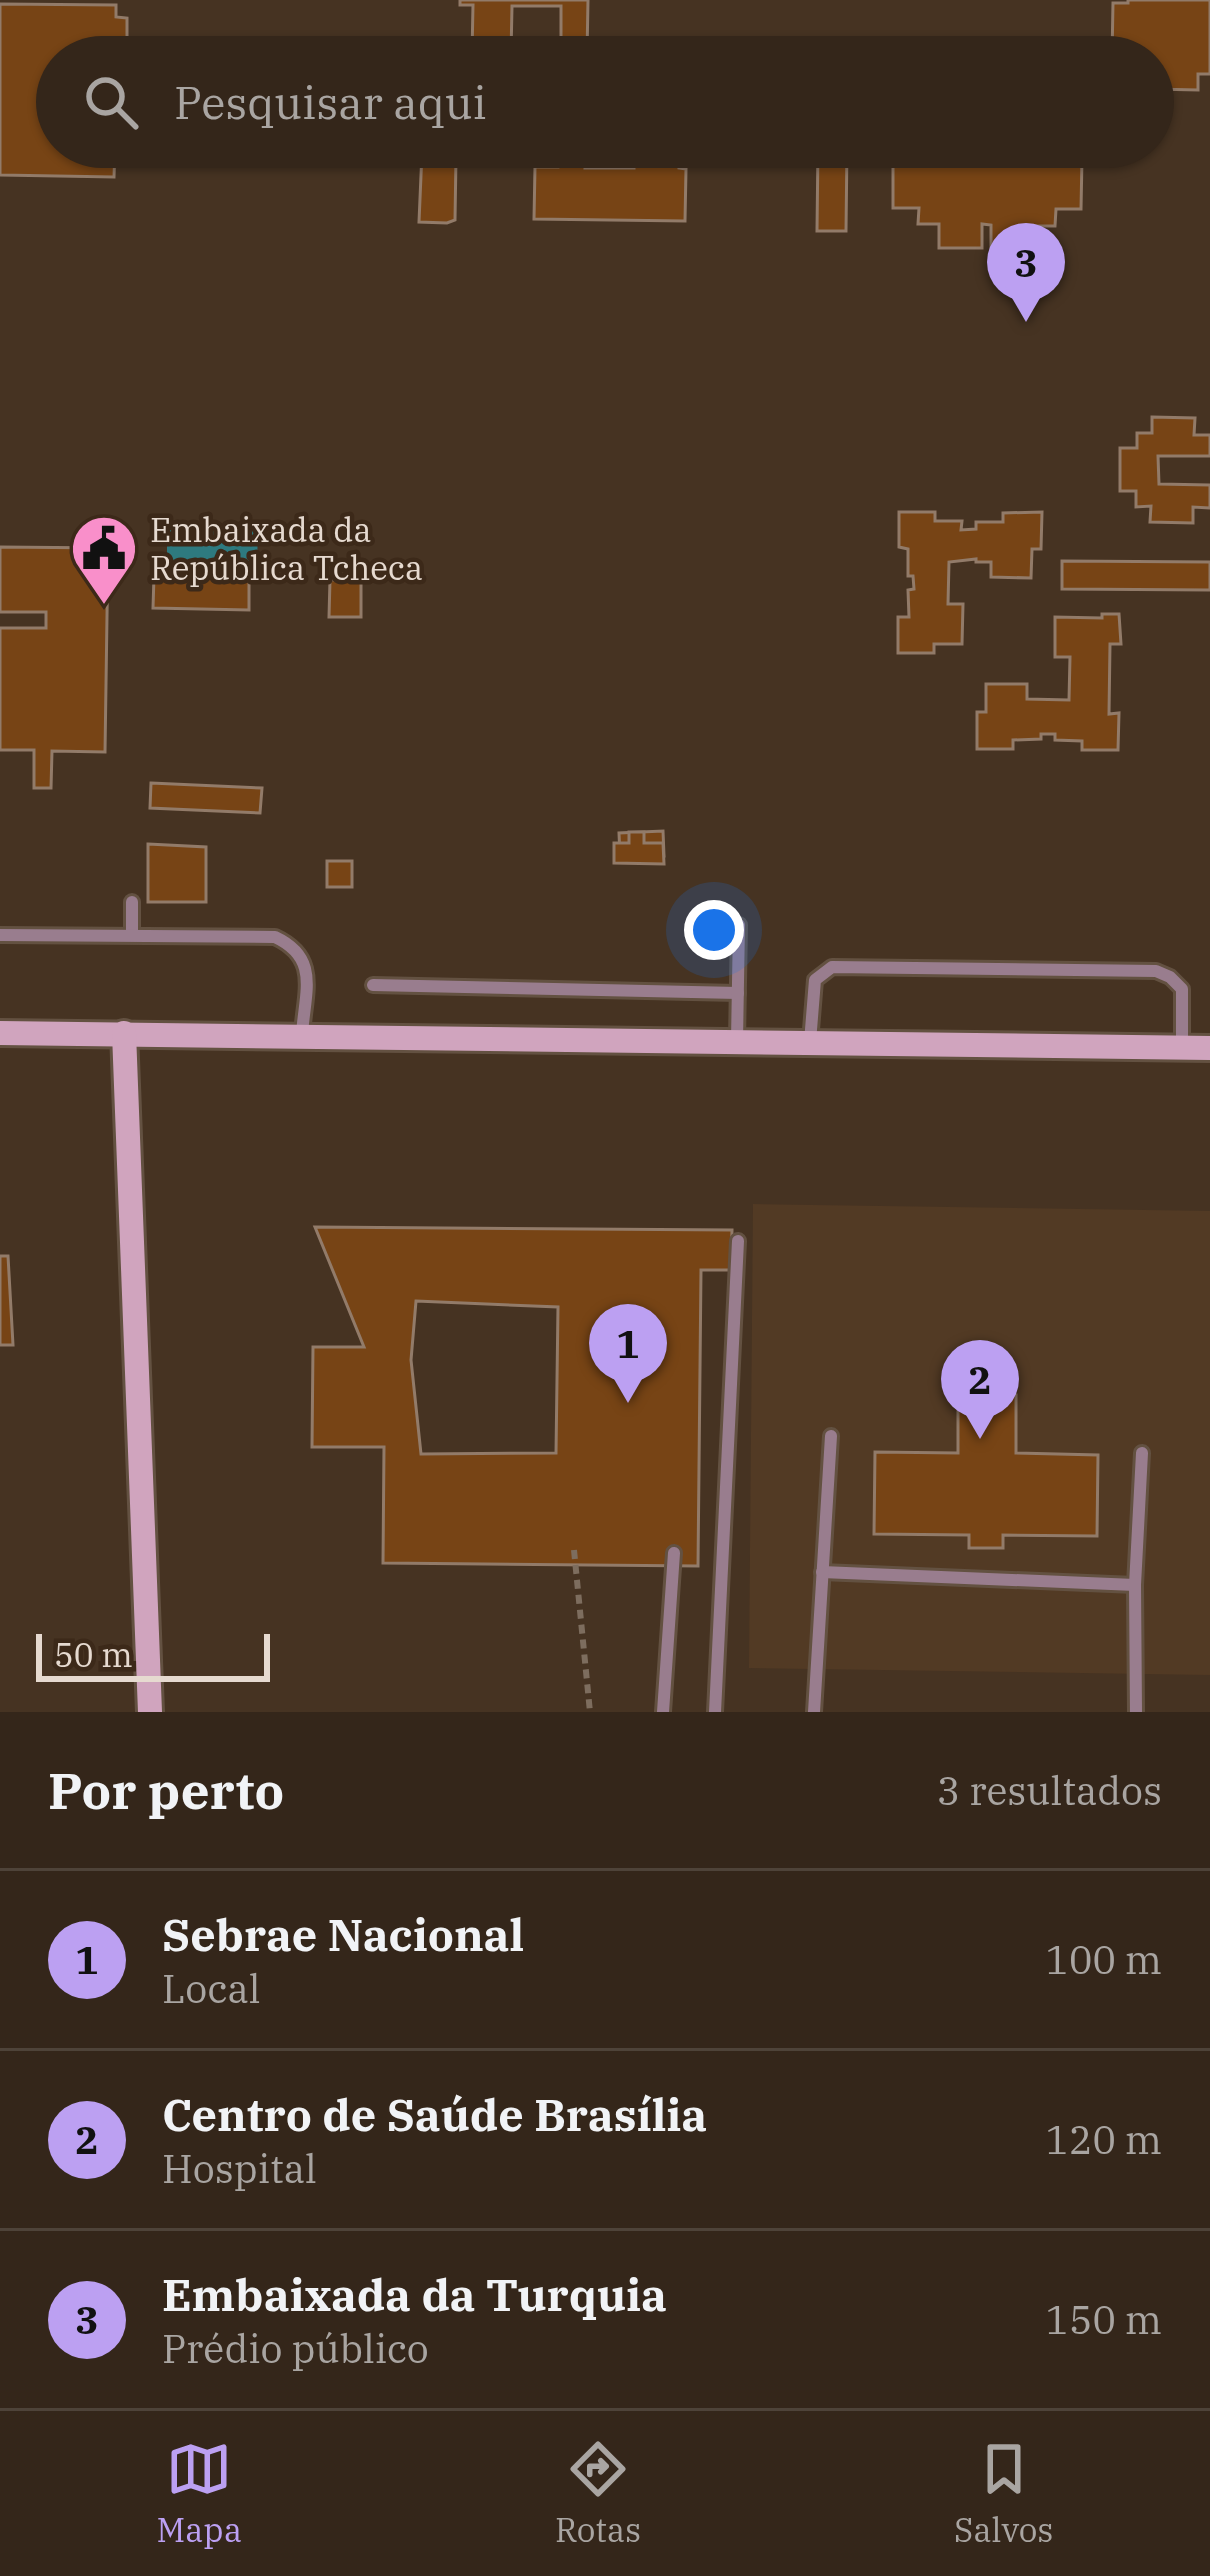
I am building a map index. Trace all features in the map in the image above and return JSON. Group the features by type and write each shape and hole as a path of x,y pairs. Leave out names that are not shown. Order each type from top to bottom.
{"street":[{"path":"0,1033 1210,1048"},
{"path":"124,1033 150,1712"}],"lane":[{"path":"132,902 132,934"},
{"path":"737,1040 739,925"},
{"path":"0,935 274,937 295,946 307,964 302,1034"},
{"path":"810,1042 814,980 832,967 1156,971 1170,976 1182,989 1182,1047"},
{"path":"373,985 738,993"},
{"path":"715,1712 738,1241"},
{"path":"814,1712 831,1436"},
{"path":"1136,1712 1135,1585 1142,1453"},
{"path":"663,1712 674,1553"},
{"path":"822,1572 1135,1585"}],"path":[{"path":"574,1550 590,1712"}],"shaded area":[{"path":"753,1204 1210,1211 1210,1675 749,1668"}],"water":[{"path":"167,525 258,527 257,565 167,562"}],"building":[{"path":"460,0 588,0 587,36 561,36 561,6 512,6 511,36 472,36 473,5 460,5"},
{"path":"1210,0 1210,74 1198,74 1198,90 1174,89 1174,36 1112,36 1113,3"},
{"path":"0,4 116,5 116,17 127,18 127,36 36,36 36,168 114,168 114,177 0,175"},
{"path":"421,168 456,168 455,220 419,222"},
{"path":"535,168 686,169 685,221 534,219"},
{"path":"818,168 847,168 846,231 817,231"},
{"path":"893,168 1082,168 1081,209 1056,209 1055,226 1035,226 1035,249 991,249 991,225 982,224 982,248 939,248 939,224 918,224 919,208 893,208"},
{"path":"1152,417 1195,418 1194,435 1210,435 1210,456 1158,456 1159,484 1210,485 1210,508 1193,507 1193,523 1150,522 1151,506 1136,507 1136,491 1120,491 1120,448 1137,448 1137,433 1152,433"},
{"path":"899,512 935,512 935,521 962,521 961,530 976,529 976,522 1003,522 1003,513 1042,512 1041,549 1032,549 1031,578 991,577 991,562 976,559 949,562 948,604 963,604 962,644 934,644 934,653 898,653 898,617 909,617 908,590 914,589 913,576 908,576 908,549 899,547"},
{"path":"0,547 108,548 105,752 52,751 51,788 34,788 34,750 0,750 0,628 46,628 46,612 0,612"},
{"path":"1062,561 1210,562 1210,590 1062,589"},
{"path":"154,576 249,578 249,610 153,608"},
{"path":"361,579 361,617 329,617 330,580"},
{"path":"1102,614 1119,614 1121,644 1110,644 1109,714 1119,713 1118,750 1082,750 1082,741 1055,740 1055,734 1013,740 1013,749 977,749 977,712 986,712 986,684 1027,684 1027,699 1069,700 1070,657 1055,657 1055,617 1102,618"},
{"path":"151,783 262,788 260,813 150,808"},
{"path":"663,831 664,856 620,857 619,833"},
{"path":"629,832 644,832 644,843 663,843 664,864 614,863 614,843 629,843"},
{"path":"148,844 206,847 206,902 148,902"},
{"path":"327,861 352,861 352,887 327,887"},
{"path":"315,1227 732,1230 731,1270 701,1270 698,1566 383,1563 384,1447 312,1447 313,1347 364,1347","holes":["416,1301 558,1307 556,1453 421,1454 411,1360"]},
{"path":"0,1256 8,1256 13,1345 0,1345"},
{"path":"958,1395 1016,1395 1016,1453 1098,1455 1097,1536 1003,1535 1003,1548 969,1548 969,1535 874,1534 875,1452 958,1453"}],"place":[{"name":"Embaixada da Turquia","path":"1026,322"},
{"name":"Embaixada da República Tcheca","path":"104,607"},
{"name":"Sebrae Nacional","path":"628,1403"},
{"name":"Centro de Saúde Brasília","path":"980,1439"}]}
